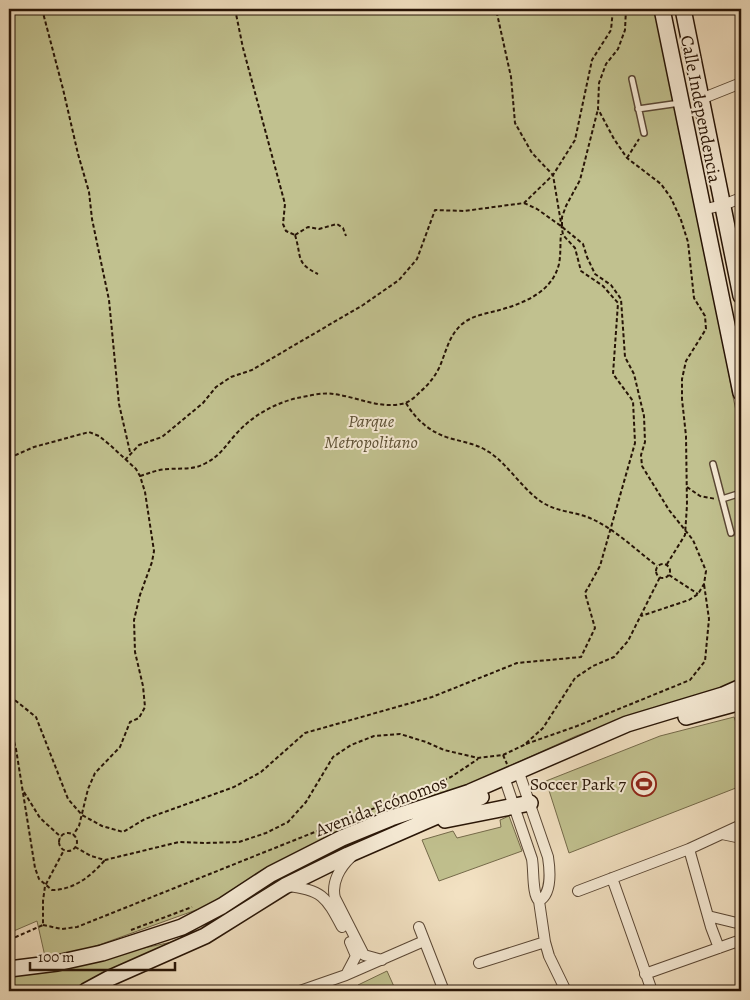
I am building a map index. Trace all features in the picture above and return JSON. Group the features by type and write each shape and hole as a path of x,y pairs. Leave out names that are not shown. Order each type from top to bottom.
{"street":[{"name":"Calle Independencia","path":"662,9 702,210 737,356 741,393"},
{"name":"Calle Independencia","path":"684,9 741,296"},
{"path":"701,99 741,83"},
{"path":"702,210 741,198"},
{"name":"Avenida Ecónomos","path":"9,969 57,963 102,953 182,927 215,910 271,874 342,838 400,815 505,781 629,729 741,687"},
{"name":"Avenida Ecónomos","path":"629,729 741,702"},
{"path":"520,775 548,857 548,893 545,898 539,901"},
{"path":"505,781 532,859 534,895 539,901 549,956 566,991"},
{"name":"Avenida Ecónomos","path":"86,991 113,976 205,936 285,886 505,781"},
{"path":"400,815 412,827 530,803"},
{"path":"578,890 689,849 741,826"},
{"path":"722,834 741,838"},
{"path":"689,849 719,948"},
{"path":"358,850 340,870 334,892 335,898 361,950 368,957 382,960"},
{"path":"612,878 652,991"},
{"path":"285,886 310,890 329,902 356,953 355,960 346,975"},
{"path":"215,910 223,925"},
{"path":"708,916 741,924"},
{"path":"419,927 444,991"},
{"path":"645,974 741,940"},
{"path":"300,991 346,975 424,941"},
{"path":"479,963 545,942"},
{"path":"105,991 113,976"}],"lane":[{"path":"632,79 644,133"},
{"path":"638,109 681,103"},
{"path":"714,464 731,533"},
{"path":"722,498 741,493"}],"path":[{"path":"42,9 89,192 92,219 109,300 119,404 130,453"},
{"path":"235,9 243,48 285,204 283,224 286,231 295,235 300,248 301,261 305,268 318,274"},
{"path":"496,9 511,77 515,123 532,153 553,175 561,226"},
{"path":"524,203 553,175 575,140 592,60 611,30 613,9"},
{"path":"140,476 164,470 196,468 206,464 217,456 250,421 268,409 290,400 334,393 378,404 406,403 416,397 430,383 440,367 448,343 461,326 470,319 526,301 542,292 556,274 560,261 562,218 566,206 580,180 598,109 599,83 606,64 618,49 626,30 626,9"},
{"path":"598,109 614,139 627,158 661,184 671,198 688,242 694,298 705,316 706,329 686,360 682,379 688,505 685,535 667,564"},
{"path":"627,158 644,133"},
{"path":"9,723 16,750 35,868 39,879 45,886 52,890 64,890 79,883 105,860 179,842 239,842 266,833 288,822 306,802 333,757 351,745 374,736 400,734 444,750 478,758 503,754 690,680 705,661 709,619 704,584 706,571 693,540 669,510 642,466 641,455 645,442 644,416 634,374 625,356 621,299 611,285 595,274 583,244 561,226 524,203 464,211 435,210 417,259 399,280 364,305 252,370 231,377 216,387 203,403 162,437 139,445 125,460"},
{"path":"295,235 308,227 319,229 337,224 343,228 346,236"},
{"path":"9,592 14,653 11,697 36,717 68,799 82,816 102,826 123,832 145,819 234,787 261,772 306,733 432,697 517,663 581,656 595,628 586,593 600,566 635,443 632,401 613,374 618,303 603,286 581,271 575,248 563,236 561,231"},
{"path":"406,403 414,416 425,426 448,438 472,443 489,452 534,496 545,504 592,519 611,530 657,566"},
{"path":"9,458 34,447 89,432 99,436 136,469 145,492 154,551 134,620 135,652 143,686 145,707 139,718 130,722 120,747 95,774 88,789 79,826 73,835"},
{"path":"687,487 700,496 712,500 722,498"},
{"path":"657,566 667,564"},
{"path":"667,564 670,568 669,575"},
{"path":"657,566 656,573 660,577 666,578 669,575"},
{"path":"669,575 698,594"},
{"path":"524,745 543,728 575,678 593,666 614,657 628,641 660,577"},
{"path":"641,616 689,600 698,594 704,584"},
{"path":"9,940 43,925 62,929 78,927 451,777 478,758"},
{"path":"23,790 40,818 61,837"},
{"path":"61,837 68,834 73,835"},
{"path":"73,835 76,842 75,847"},
{"path":"61,837 60,846 64,850 70,850 75,847"},
{"path":"75,847 91,856 105,860"},
{"path":"43,925 45,886 64,850"},
{"path":"9,982 13,991"}],"green space":[{"name":"Parque Metropolitano","path":"9,9 656,9 717,306 741,434 741,679 576,736 210,905 82,951 46,961 37,921 9,933"},
{"name":"Soccer Park 7","path":"734,717 741,736 741,786 569,853 546,781 660,736"},
{"path":"509,816 522,851 439,881 422,840 453,831 457,838 501,827 500,820"},
{"path":"181,940 81,991 18,991 9,973 89,960"},
{"path":"387,971 396,991 360,991 358,985"}],"place":[{"name":"Soccer Park 7","path":"644,784"}]}
